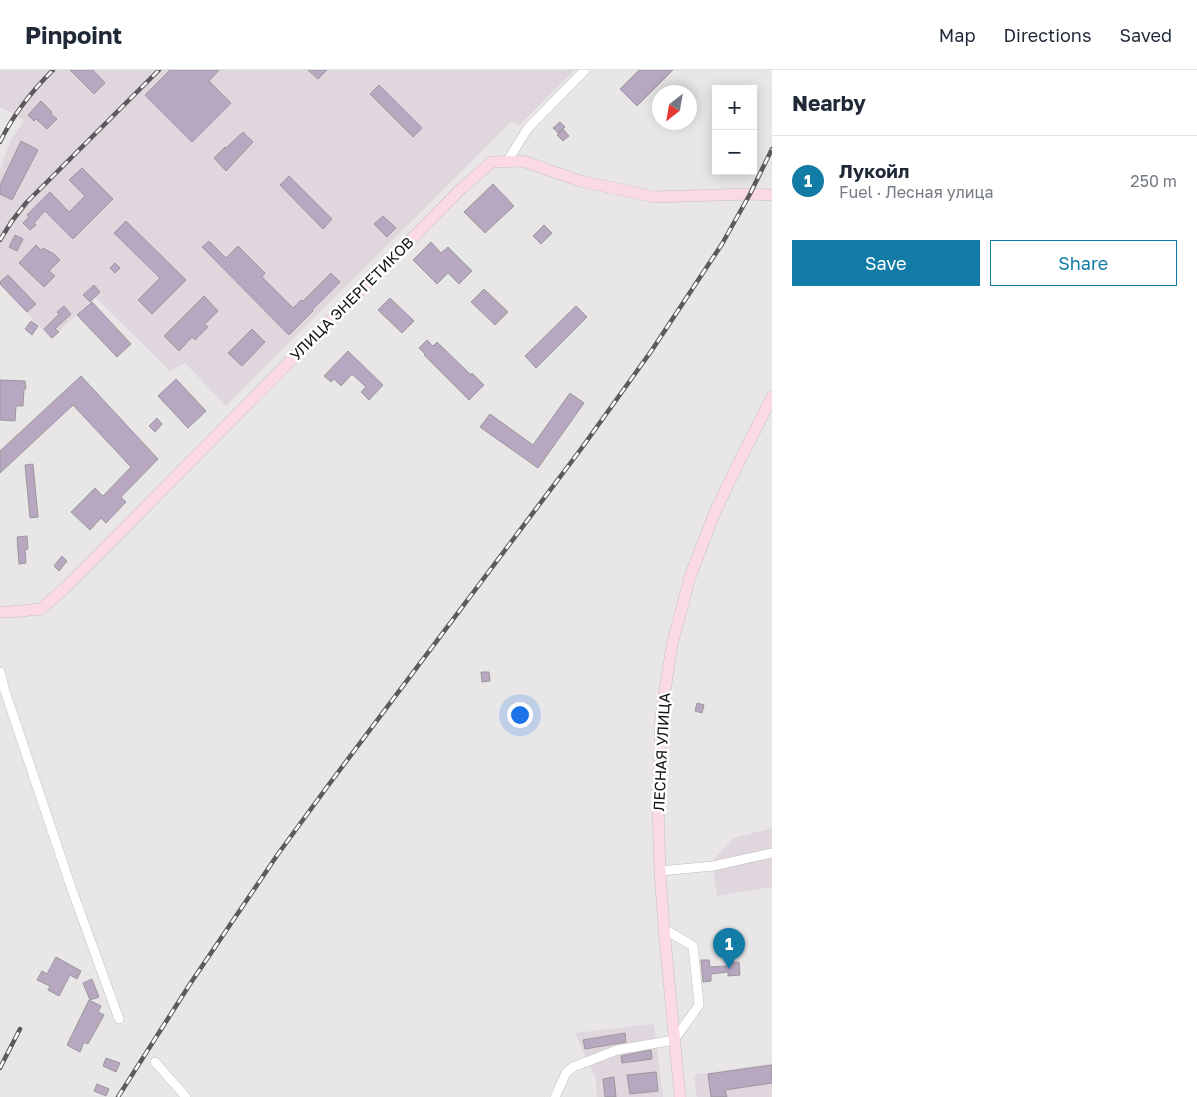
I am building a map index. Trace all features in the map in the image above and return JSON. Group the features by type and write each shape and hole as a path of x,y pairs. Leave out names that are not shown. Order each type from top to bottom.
{"main road":[{"name":"УЛИЦА ЭНЕРГЕТИКОВ","path":"0,612 41,610 66,588 462,188 492,162 523,161 580,182 655,197 772,195"},
{"name":"ЛЕСНАЯ УЛИЦА","path":"680,1097 660,871 658,806 661,716 672,645 690,577 715,512 772,397"}],"street":[{"path":"507,162 528,128 584,70"},
{"path":"0,672 71,886 119,1019"},
{"path":"660,871 713,866 772,852"},
{"path":"555,1097 566,1073 573,1067 616,1050 674,1040 699,1005 693,946 664,930"},
{"path":"155,1062 186,1097"}],"shaded area":[{"path":"0,70 575,70 519,126 512,121 226,406 185,363 170,371 95,297 51,339 0,284 0,171 9,143 24,120 0,107"},
{"path":"772,828 772,887 717,896 712,861 734,838"},
{"path":"654,1024 663,1097 597,1097 595,1077 575,1033"},
{"path":"772,1063 772,1097 697,1097 694,1075"}],"building":[{"path":"70,70 93,70 105,83 94,94"},
{"path":"170,70 219,70 209,81 231,103 192,142 145,95"},
{"path":"308,70 327,70 318,79"},
{"path":"639,70 673,70 658,85 652,85 652,91 637,106 620,89"},
{"path":"379,85 422,128 413,137 370,94"},
{"path":"41,101 57,119 47,129 36,119 34,121 28,115"},
{"path":"560,122 565,127 558,133 553,128"},
{"path":"563,129 569,136 563,141 557,135"},
{"path":"243,132 253,142 226,171 214,158"},
{"path":"21,141 38,150 12,200 0,194 0,185"},
{"path":"82,168 113,199 73,239 45,211 34,223 36,225 30,230 23,223 29,217 27,215 50,192 69,212 85,196 69,180"},
{"path":"289,176 332,219 323,229 280,185"},
{"path":"493,184 514,206 485,233 464,212"},
{"path":"383,216 396,228 387,237 374,224"},
{"path":"126,221 186,280 152,314 138,300 160,278 114,233"},
{"path":"544,225 552,233 541,244 533,236"},
{"path":"15,235 23,239 17,251 9,247"},
{"path":"209,241 226,258 238,246 265,273 262,277 293,308 301,300 303,301 331,273 340,282 289,335 202,247"},
{"path":"431,242 441,253 448,247 472,271 459,284 448,273 437,284 413,260"},
{"path":"36,245 41,250 43,248 54,254 60,260 49,271 55,276 44,287 19,263"},
{"path":"115,263 120,268 115,273 110,268"},
{"path":"8,275 36,304 27,312 0,284"},
{"path":"94,285 100,292 90,302 83,295"},
{"path":"484,289 508,312 495,325 471,302"},
{"path":"204,296 218,311 205,324 208,327 195,340 192,337 179,351 164,336"},
{"path":"390,298 414,321 402,333 378,310"},
{"path":"92,302 131,344 117,357 77,315"},
{"path":"64,306 71,314 55,329 59,332 52,338 44,329"},
{"path":"576,306 587,317 536,368 525,356"},
{"path":"31,321 38,326 32,335 25,329"},
{"path":"252,329 265,342 242,366 228,353"},
{"path":"427,340 433,346 437,342 484,385 469,400 419,348"},
{"path":"348,351 383,385 369,400 361,392 366,387 352,374 341,386 334,379 331,382 324,376"},
{"path":"81,376 158,459 121,497 126,502 106,523 101,518 90,530 71,512 95,488 103,496 131,467 73,405 0,473 0,451"},
{"path":"176,379 206,411 188,428 158,396"},
{"path":"0,380 25,381 26,389 24,389 23,406 16,406 15,421 0,420"},
{"path":"570,393 584,403 538,468 480,427 490,414 533,445"},
{"path":"157,418 162,424 155,432 149,426"},
{"path":"33,464 38,517 30,518 25,465"},
{"path":"27,536 26,563 19,564 17,537"},
{"path":"62,556 67,561 59,571 54,566"},
{"path":"481,672 489,672 490,681 482,682"},
{"path":"697,703 704,705 702,713 695,711"},
{"path":"56,957 81,971 77,979 70,975 59,996 48,990 50,986 37,980 42,971 47,974"},
{"path":"701,960 709,960 710,967 727,966 727,963 739,962 740,975 728,976 728,972 711,974 711,981 703,982"},
{"path":"92,979 99,997 90,1000 83,983"},
{"path":"89,1000 101,1006 98,1012 104,1015 88,1044 84,1042 80,1052 67,1045"},
{"path":"625,1033 626,1042 585,1049 583,1040"},
{"path":"651,1050 652,1059 622,1063 621,1056"},
{"path":"106,1058 120,1063 116,1072 103,1066"},
{"path":"772,1065 772,1083 725,1090 727,1097 711,1097 708,1074"},
{"path":"656,1072 658,1091 630,1094 627,1075"},
{"path":"614,1077 616,1097 605,1097 603,1079"},
{"path":"97,1084 109,1089 106,1096 94,1091"}],"railway":[{"path":"0,142 24,104 53,70"},
{"path":"0,240 26,203 159,70"},
{"path":"118,1097 190,984 278,854 581,449 652,350 722,244 772,149"},
{"path":"0,1068 20,1029"}],"place":[{"name":"Лукойл","path":"729,969"}]}
